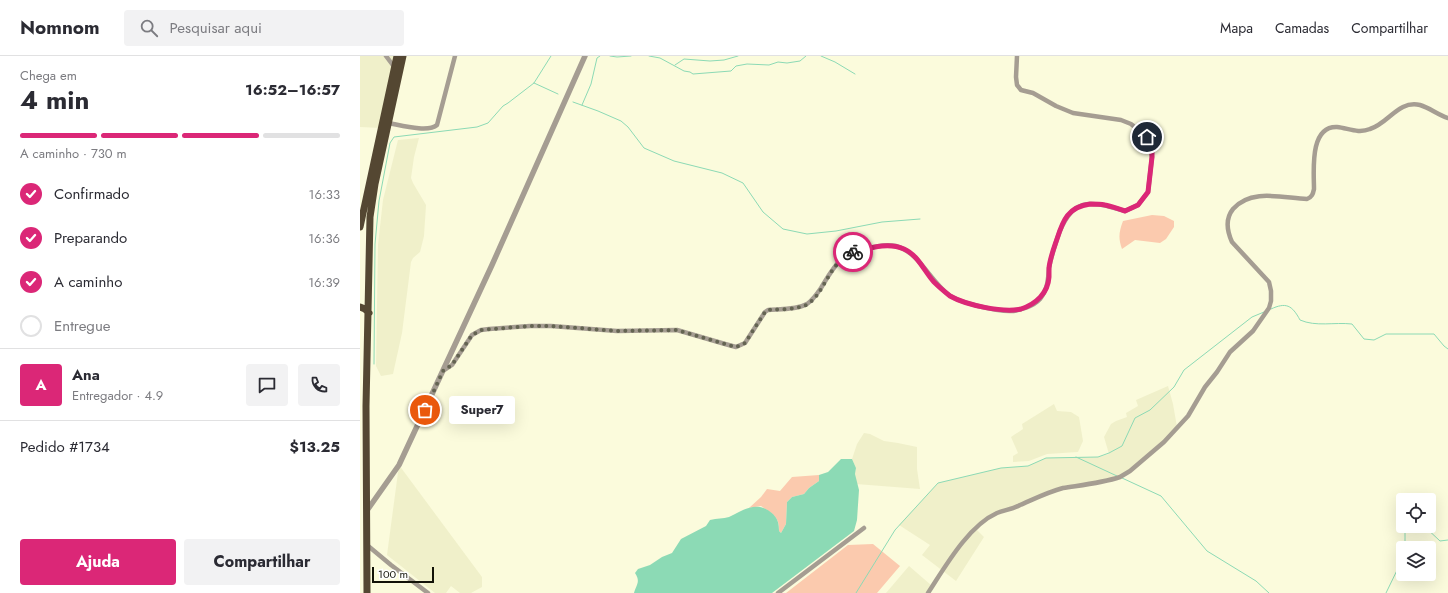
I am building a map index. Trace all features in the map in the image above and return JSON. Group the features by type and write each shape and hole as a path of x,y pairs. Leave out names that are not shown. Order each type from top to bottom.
{"highway":[{"path":"360,227 397,56"},
{"path":"368,593 366,406 371,211 403,56"},
{"path":"360,307 369,313"}],"street":[{"path":"386,56 394,68"},
{"path":"388,123 427,129 437,125 455,56"},
{"path":"368,509 399,465 585,56"},
{"path":"443,371 452,365 472,335 481,330 496,328 551,326 617,331 677,330 736,347 740,346 745,343 765,312 768,310 806,304 815,296 834,267 844,256 853,252 880,246 896,246 914,255 934,281 950,296 962,301 1011,311 1032,304 1040,299 1047,287 1049,268 1055,247 1064,220 1071,211 1085,205 1094,204 1104,204 1125,211 1138,205 1148,192 1152,151 1147,137 1131,124 1106,117 1073,113 1056,106 1033,93 1021,90 1017,85 1016,77 1017,56"},
{"path":"928,593 942,570 967,537 983,522 997,513 1013,508 1050,492 1115,478 1125,474 1164,442 1188,416 1205,387 1230,352 1253,331 1261,321 1269,308 1271,301 1269,282 1232,242 1228,234 1227,225 1230,213 1238,204 1253,197 1265,196 1310,198 1314,189 1314,152 1320,135 1329,129 1334,127 1360,131 1368,130 1375,127 1407,104 1422,106 1448,118"},
{"path":"778,593 864,528"},
{"path":"367,545 390,565 428,593"}],"shaded area":[{"path":"360,56 397,56 381,128 360,127"},
{"path":"419,138 411,178 426,205 424,236 420,252 411,262 402,333 393,374 381,376 376,366 378,245 383,200 398,140"},
{"path":"1152,215 1164,216 1174,221 1174,227 1166,239 1160,243 1135,240 1122,249 1120,235 1123,221"},
{"path":"1168,386 1177,427 1164,442 1120,477 1063,488 997,513 975,528 984,537 956,581 922,555 930,545 899,525 938,483 1001,468 1028,466 1046,458 1098,457 1109,454 1104,437 1111,424 1127,417 1126,413 1138,406 1136,400"},
{"path":"1054,404 1057,411 1071,412 1079,417 1083,441 1078,452 1047,454 1029,461 1013,462 1013,456 1018,453 1011,437 1023,429 1022,424"},
{"path":"864,433 870,434 884,441 917,447 917,469 920,489 856,484 856,468 852,459 857,444"},
{"path":"841,459 852,459 856,468 855,474 859,490 857,520 854,531 772,593 634,593 638,583 635,573 638,569 650,565 662,557 672,553 681,539 706,526 710,520 729,517 751,507 762,507 775,516 778,522 779,531 781,533 786,524 787,502 792,497 804,494 809,488 819,481 819,475 828,472"},
{"path":"399,465 482,577 482,587 471,593 460,593 451,586 446,593 435,593 387,555"},
{"path":"819,475 819,481 809,488 804,494 792,497 787,502 786,524 781,533 779,531 776,518 771,513 761,506 749,508 767,489 780,491 792,477"},
{"path":"873,544 900,566 877,593 786,593 848,545"},
{"path":"909,566 931,585 926,593 886,593"}],"waterway":[{"path":"374,364 375,244 379,201 390,143 394,137 477,127 488,123 503,106 534,83 551,56"},
{"path":"582,105 591,84 597,58 600,56"},
{"path":"610,56 631,56"},
{"path":"649,56 660,58 684,71 693,74 731,71 736,66 747,64 769,65 778,62 787,63 800,61 806,56"},
{"path":"675,65 684,59 710,61 724,60 738,56"},
{"path":"821,56 835,62 855,74"},
{"path":"534,83 558,94"},
{"path":"573,102 621,121 628,127 644,148 674,161 722,173 743,183 763,212 783,229 807,234 836,231 882,222 920,219"},
{"path":"1271,309 1285,305 1291,308 1300,320 1306,322 1319,324 1352,324 1364,339 1374,340 1386,334 1434,334 1448,349"},
{"path":"856,593 895,530 938,483 1001,468 1028,466 1046,458 1098,457 1109,453 1122,446 1135,418 1150,410 1174,387 1184,370 1252,317 1264,312"},
{"path":"1076,457 1117,476"},
{"path":"1122,478 1161,496 1207,551 1256,581 1269,593"},
{"path":"1405,533 1405,541"},
{"path":"1431,533 1440,541 1448,540"},
{"path":"1386,593 1396,572"}],"way so far":[{"path":"425,410 443,371 452,365 472,335 481,330 530,326 551,326 617,331 677,330 736,347 745,343 762,315 768,310 801,306 811,301 834,267 844,256 853,252"}],"place":[{"name":"Super7","path":"425,410"}],"route":[{"path":"853,252 880,246 896,246 914,255 934,281 950,296 962,301 999,310 1011,311 1022,308 1040,299 1047,287 1049,268 1059,234 1064,220 1071,211 1077,207 1094,204 1104,204 1125,211 1138,205 1143,199 1148,192 1152,157 1152,151 1147,137"}]}
